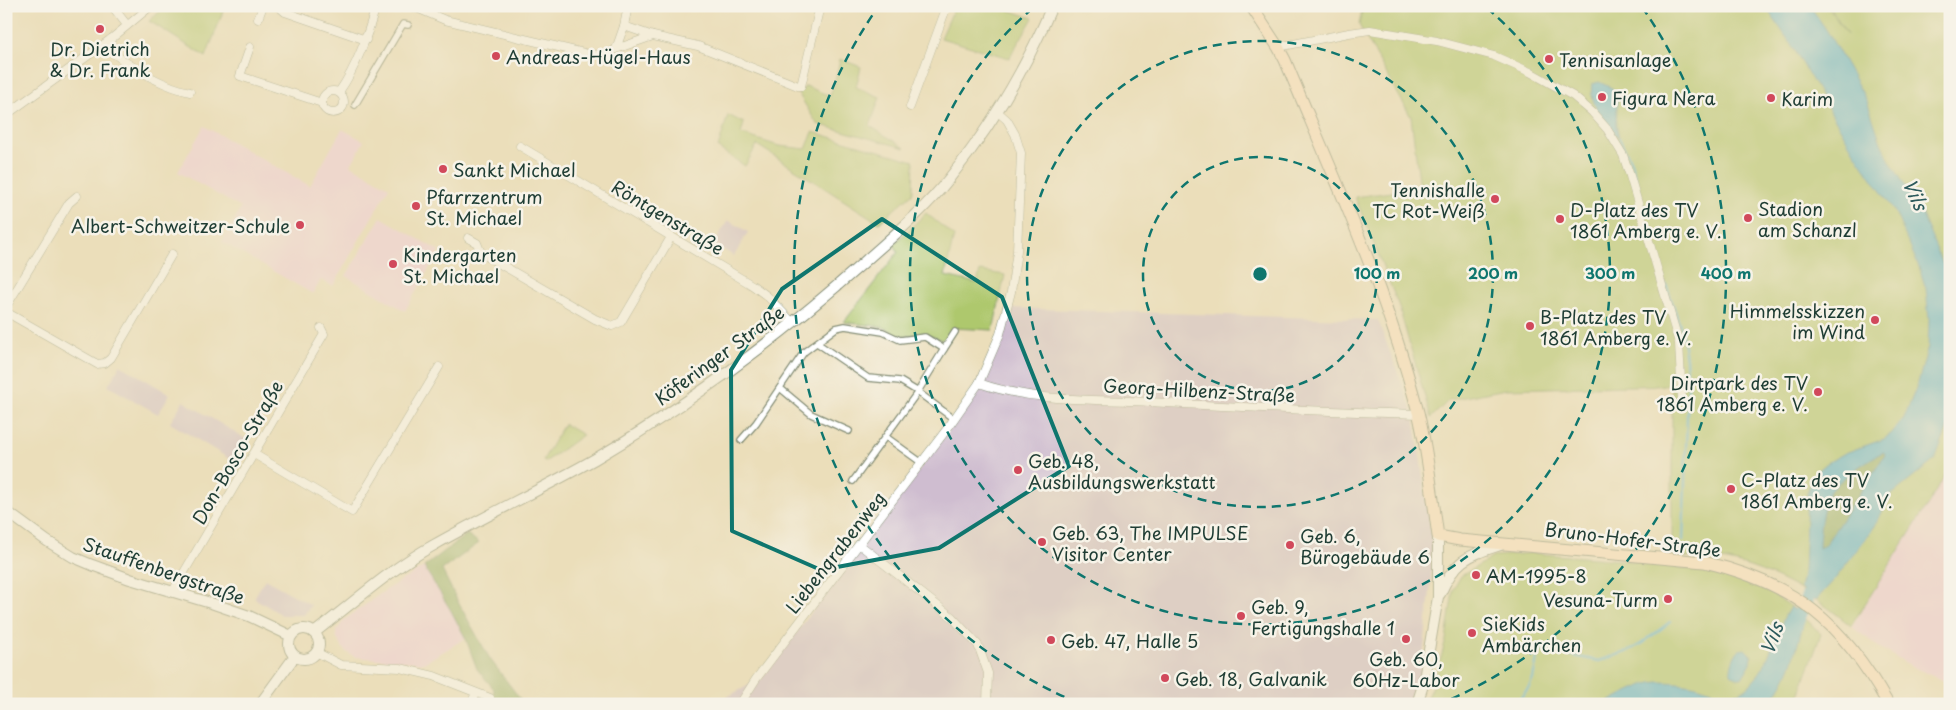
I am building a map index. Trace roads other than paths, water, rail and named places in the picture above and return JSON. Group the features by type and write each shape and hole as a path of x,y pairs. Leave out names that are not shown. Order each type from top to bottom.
{"main road":[{"path":"1251,6 1278,47 1382,296 1419,414 1438,536"},
{"name":"Bruno-Hofer-Straße","path":"1438,536 1460,540 1704,562 1734,569 1776,586 1806,604 1835,628 1858,655 1888,704"}],"street":[{"path":"112,6 127,26"},
{"path":"6,114 111,39 150,6"},
{"path":"258,19 263,6"},
{"path":"278,6 285,12 366,40"},
{"path":"339,92 351,75 366,40 376,6"},
{"path":"412,6 445,20 588,54 607,55 616,49 653,36"},
{"path":"616,49 624,26 628,6"},
{"path":"624,26 653,36 698,46 801,86 820,6"},
{"path":"910,107 947,6"},
{"name":"Köferinger Straße","path":"314,634 366,591 432,545 595,458 701,392 793,323 888,241 935,194 974,147 998,112 1029,55 1052,6"},
{"path":"355,105 403,24 408,25"},
{"path":"1278,47 1370,30 1437,41 1494,56 1530,72 1573,96 1592,112 1607,129 1619,149 1630,176 1679,343 1682,400"},
{"path":"111,39 113,53 171,88 190,92"},
{"path":"250,47 240,76 322,103"},
{"path":"331,90 339,92 344,101 340,110 336,112 328,112 322,103 322,98 331,90"},
{"name":"Liebengrabenweg","path":"740,704 756,679 922,463 979,383 1000,334 1011,292 1017,251 1021,153 1015,134 1007,120 998,112"},
{"name":"Röntgenstraße","path":"520,146 752,285 767,296 793,323"},
{"path":"6,308 69,203 77,196"},
{"path":"468,238 478,243 481,253 595,319 612,326 621,322 671,236"},
{"path":"6,312 98,364 105,363 111,358 172,254"},
{"path":"740,440 756,423 804,352 836,328 845,326 882,332 900,340 925,337 944,349"},
{"name":"Don-Bosco-Straße","path":"173,591 324,334 321,328"},
{"name":"Liebengrabenweg","path":"853,481 917,393 955,332"},
{"path":"817,344 868,378 900,381 954,419"},
{"path":"254,454 352,512 440,367"},
{"name":"Georg-Hilbenz-Straße","path":"979,383 1002,390 1055,397 1300,411 1419,414"},
{"path":"780,388 811,414 849,431"},
{"path":"886,436 922,463"},
{"name":"Stauffenbergstraße","path":"6,511 73,557 130,580 173,591 249,616 291,636"},
{"path":"1418,704 1438,597 1438,536"},
{"path":"1438,597 1450,573 1467,557 1507,543"},
{"path":"860,545 952,617 978,644 988,673 987,704"},
{"path":"302,629 314,634 318,642 316,652 309,658 295,656 289,644 291,636 302,629"},
{"path":"316,652 341,665 400,668 434,676 490,698"},
{"path":"260,704 295,656"},
{"path":"471,704 476,693"}],"water":[{"path":"1765,6 1810,6 1827,31 1867,101 1881,143 1919,208 1950,281 1950,422 1935,460 1890,496 1875,526 1835,579 1816,600 1800,588 1804,570 1807,494 1813,475 1827,463 1845,453 1884,439 1892,433 1904,418 1918,383 1928,347 1929,320 1926,289 1919,267 1895,212 1854,152 1791,44","holes":["1884,452 1885,455 1825,545 1819,548 1823,511 1830,491 1864,463"]},
{"path":"1599,82 1612,88 1618,94 1616,123 1619,138 1604,120 1593,99 1592,84"},
{"path":"1790,607 1805,618 1787,676 1774,696 1765,704 1605,704 1638,687 1658,682 1688,684 1722,694 1736,694 1743,691 1763,668"},
{"path":"1745,649 1752,656 1751,663 1742,678 1736,678 1731,674 1733,661 1739,650"}],"waterway":[{"path":"1619,138 1631,162 1645,214"},
{"path":"1666,284 1682,332 1688,386 1683,541"},
{"name":"Vils","path":"1793,631 1816,577"},
{"path":"1516,704 1529,687 1537,658 1541,651 1547,648 1560,650 1573,656 1599,661 1626,652 1641,644 1670,622"}],"place":[{"name":"Dr. Dietrich & Dr. Frank","path":"100,29"},
{"name":"Andreas-Hügel-Haus","path":"496,56"},
{"name":"Tennisanlage","path":"1549,59"},
{"name":"Figura Nera","path":"1602,97"},
{"name":"Karim","path":"1771,98"},
{"name":"Sankt Michael","path":"443,169"},
{"name":"Tennishalle TC Rot-Weiß","path":"1495,199"},
{"name":"Pfarrzentrum St. Michael","path":"416,206"},
{"name":"Stadion am Schanzl","path":"1748,218"},
{"name":"D-Platz des TV 1861 Amberg e. V.","path":"1560,219"},
{"name":"Albert-Schweitzer-Schule","path":"300,225"},
{"name":"Kindergarten St. Michael","path":"393,264"},
{"name":"Himmelsskizzen im Wind","path":"1875,320"},
{"name":"B-Platz des TV 1861 Amberg e. V.","path":"1530,326"},
{"name":"Dirtpark des TV 1861 Amberg e. V.","path":"1818,392"},
{"name":"Geb. 48, Ausbildungswerkstatt","path":"1018,470"},
{"name":"C-Platz des TV 1861 Amberg e. V.","path":"1731,489"},
{"name":"Geb. 63, The IMPULSE Visitor Center","path":"1042,542"},
{"name":"Geb. 6, Bürogebäude 6","path":"1290,545"},
{"name":"AM-1995-8","path":"1476,575"},
{"name":"Vesuna-Turm","path":"1668,599"},
{"name":"Geb. 9, Fertigungshalle 1","path":"1241,616"},
{"name":"SieKids Ambärchen","path":"1472,633"},
{"name":"Geb. 60, 60Hz-Labor","path":"1406,639"},
{"name":"Geb. 47, Halle 5","path":"1051,640"},
{"name":"Geb. 18, Galvanik","path":"1165,678"}]}
